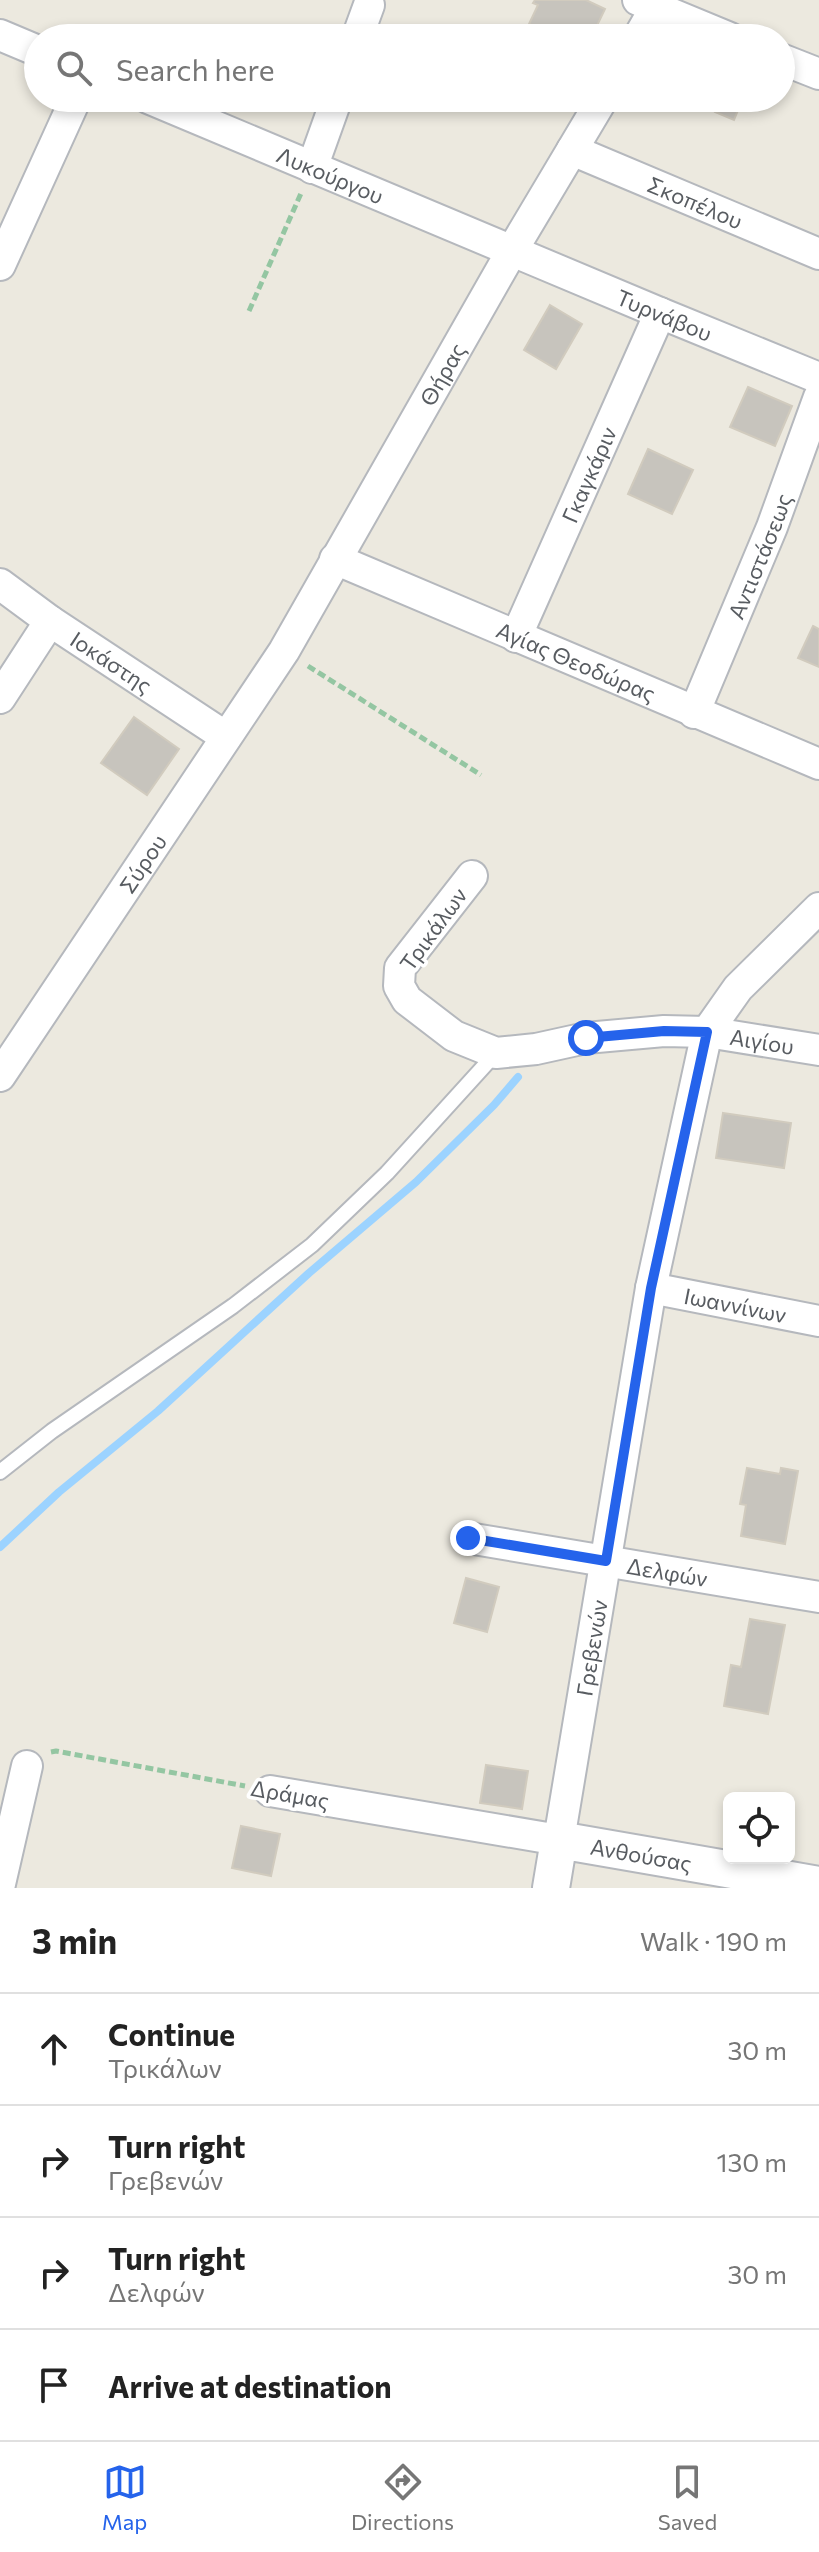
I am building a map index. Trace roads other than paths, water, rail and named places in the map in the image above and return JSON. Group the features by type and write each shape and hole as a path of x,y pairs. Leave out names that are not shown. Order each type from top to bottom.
{"street":[{"path":"644,24 652,3 699,24"},
{"path":"362,24 369,5"},
{"path":"0,35 24,45"},
{"path":"795,65 819,74"},
{"path":"0,265 70,112"},
{"name":"Λυκούργου","path":"181,112 513,249"},
{"path":"312,168 332,112"},
{"name":"Θήρας","path":"284,651 595,112"},
{"name":"Σκοπέλου","path":"572,150 819,254"},
{"name":"Τυρνάβου","path":"513,249 819,378"},
{"name":"Γκαγκάριν","path":"516,637 660,313"},
{"name":"Αντιστάσεως","path":"694,713 772,527 819,397"},
{"name":"Αγίας Θεοδώρας","path":"335,559 819,764"},
{"name":"Ιοκάστης","path":"0,584 50,621 226,737"},
{"path":"0,698 50,621"},
{"name":"Σύρου","path":"0,1076 284,651"},
{"name":"Τρικάλων","path":"472,876 400,968 399,986 407,1000 454,1036 496,1053 602,1037 664,1031 707,1032"},
{"path":"707,1032 738,988 819,908"},
{"name":"Αιγίου","path":"707,1032 819,1050"},
{"name":"Γρεβενών","path":"559,1840 651,1288 707,1032"},
{"name":"Ιωαννίνων","path":"651,1288 819,1321"},
{"name":"Δελφών","path":"468,1538 819,1597"},
{"path":"0,1884 27,1766"},
{"name":"Δράμας","path":"270,1791 559,1840"},
{"name":"Ανθούσας","path":"551,1888 559,1840 819,1885"}],"lane":[{"path":"0,1472 52,1431 233,1306 312,1245 387,1173 496,1053"}],"waterway":[{"path":"0,1547 59,1492 158,1411 309,1273 416,1182 518,1077"}]}
